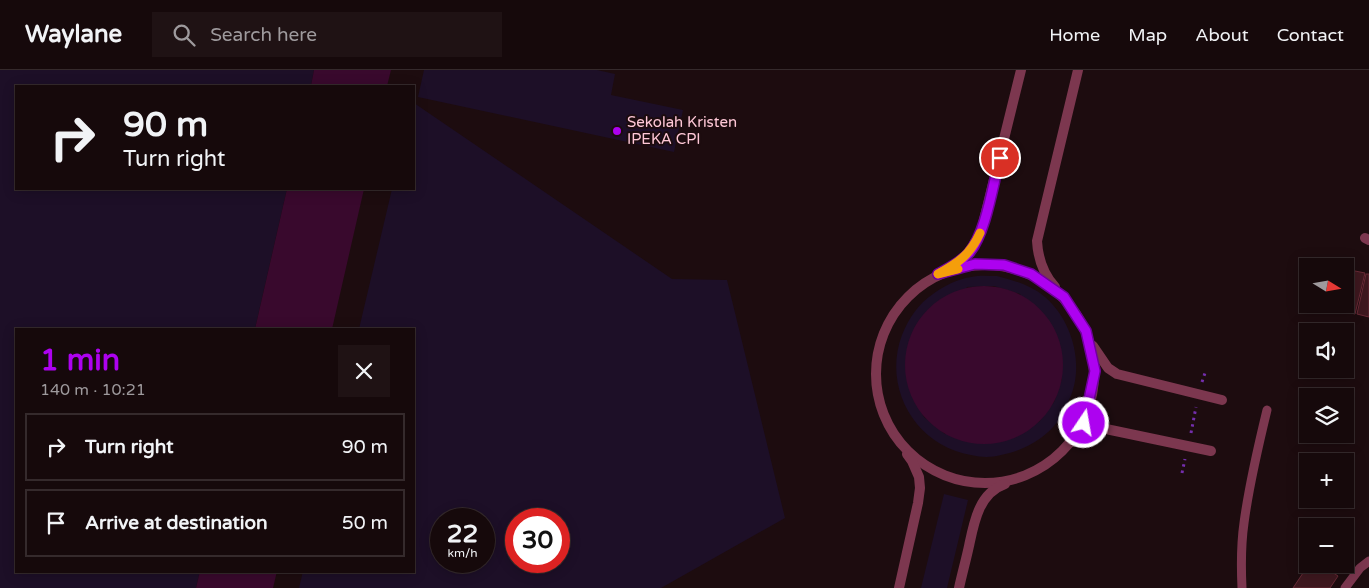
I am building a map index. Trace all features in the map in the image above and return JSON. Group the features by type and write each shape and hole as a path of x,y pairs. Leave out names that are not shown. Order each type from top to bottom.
{"street":[{"path":"899,588 920,488 912,461 900,444 881,409 875,370 884,331 906,298 938,274 956,264 969,253 976,242 982,228 1021,70"},
{"path":"1078,70 1037,241 1038,257 1042,267 1064,297 1086,331 1093,348 1108,368 1117,374 1222,400"},
{"path":"938,274 975,264 1004,265 1031,274 1064,297"},
{"path":"1060,455 1084,423 1086,414 1095,371 1086,331"},
{"path":"959,588 974,521 986,498 1000,486 1022,478 1060,455 1072,441 1084,434 1093,430 1106,429 1211,451"},
{"path":"900,444 930,470 956,481 984,485 1022,478"}],"lane":[{"path":"1242,588 1244,524 1267,410"},
{"path":"1345,588 1360,568 1369,561"}],"path":[{"path":"1182,473 1205,373"}],"shaded area":[{"path":"0,70 314,70 311,85 15,85 15,190 287,190 255,328 15,328 15,573 200,573 196,588 0,588"},
{"path":"314,70 391,70 387,85 311,85"},
{"name":"Sekolah Kristen IPEKA CPI","path":"424,70 597,70 615,74 611,95 683,110 674,152 418,97"},
{"path":"415,104 672,279 727,280 785,518 661,588 299,588 303,573 415,573 415,328 359,328 392,190 415,190"},
{"path":"287,190 364,190 332,328 255,328"},
{"path":"977,276 997,276 1028,286 1040,293 1055,307 1070,333 1074,347 1076,376 1073,391 1062,415 1047,433 1040,439 1017,451 998,456 984,457 951,449 934,440 920,427 908,412 901,394 897,375 897,355 902,335 908,323 918,307 928,298 937,291 961,279","holes":["994,286 1020,294 1062,379 1054,402 1039,422 945,434 924,417 911,394 967,287"]},
{"path":"984,286 1014,292 1040,309 1057,335 1063,365 1057,395 1040,421 1014,438 984,444 954,438 928,421 911,395 905,365 911,335 928,309 954,292"},
{"path":"944,494 968,500 947,588 921,588"},
{"path":"200,573 277,573 273,588 196,588"}],"building":[{"path":"1354,271 1365,273 1355,314 1351,313 1354,313"},
{"path":"1366,274 1369,274 1369,317 1357,314"},
{"path":"1303,573 1334,573 1338,576 1330,588 1293,588"}],"slow traffic":[{"path":"958,269 938,274 956,264 969,253 980,233"}],"place":[{"name":"Sekolah Kristen IPEKA CPI","path":"617,131"}],"route":[{"path":"1000,158 982,228 976,242 969,253 956,264 938,274 975,264 1004,265 1031,274 1064,297 1086,331 1095,371 1084,423"}]}
